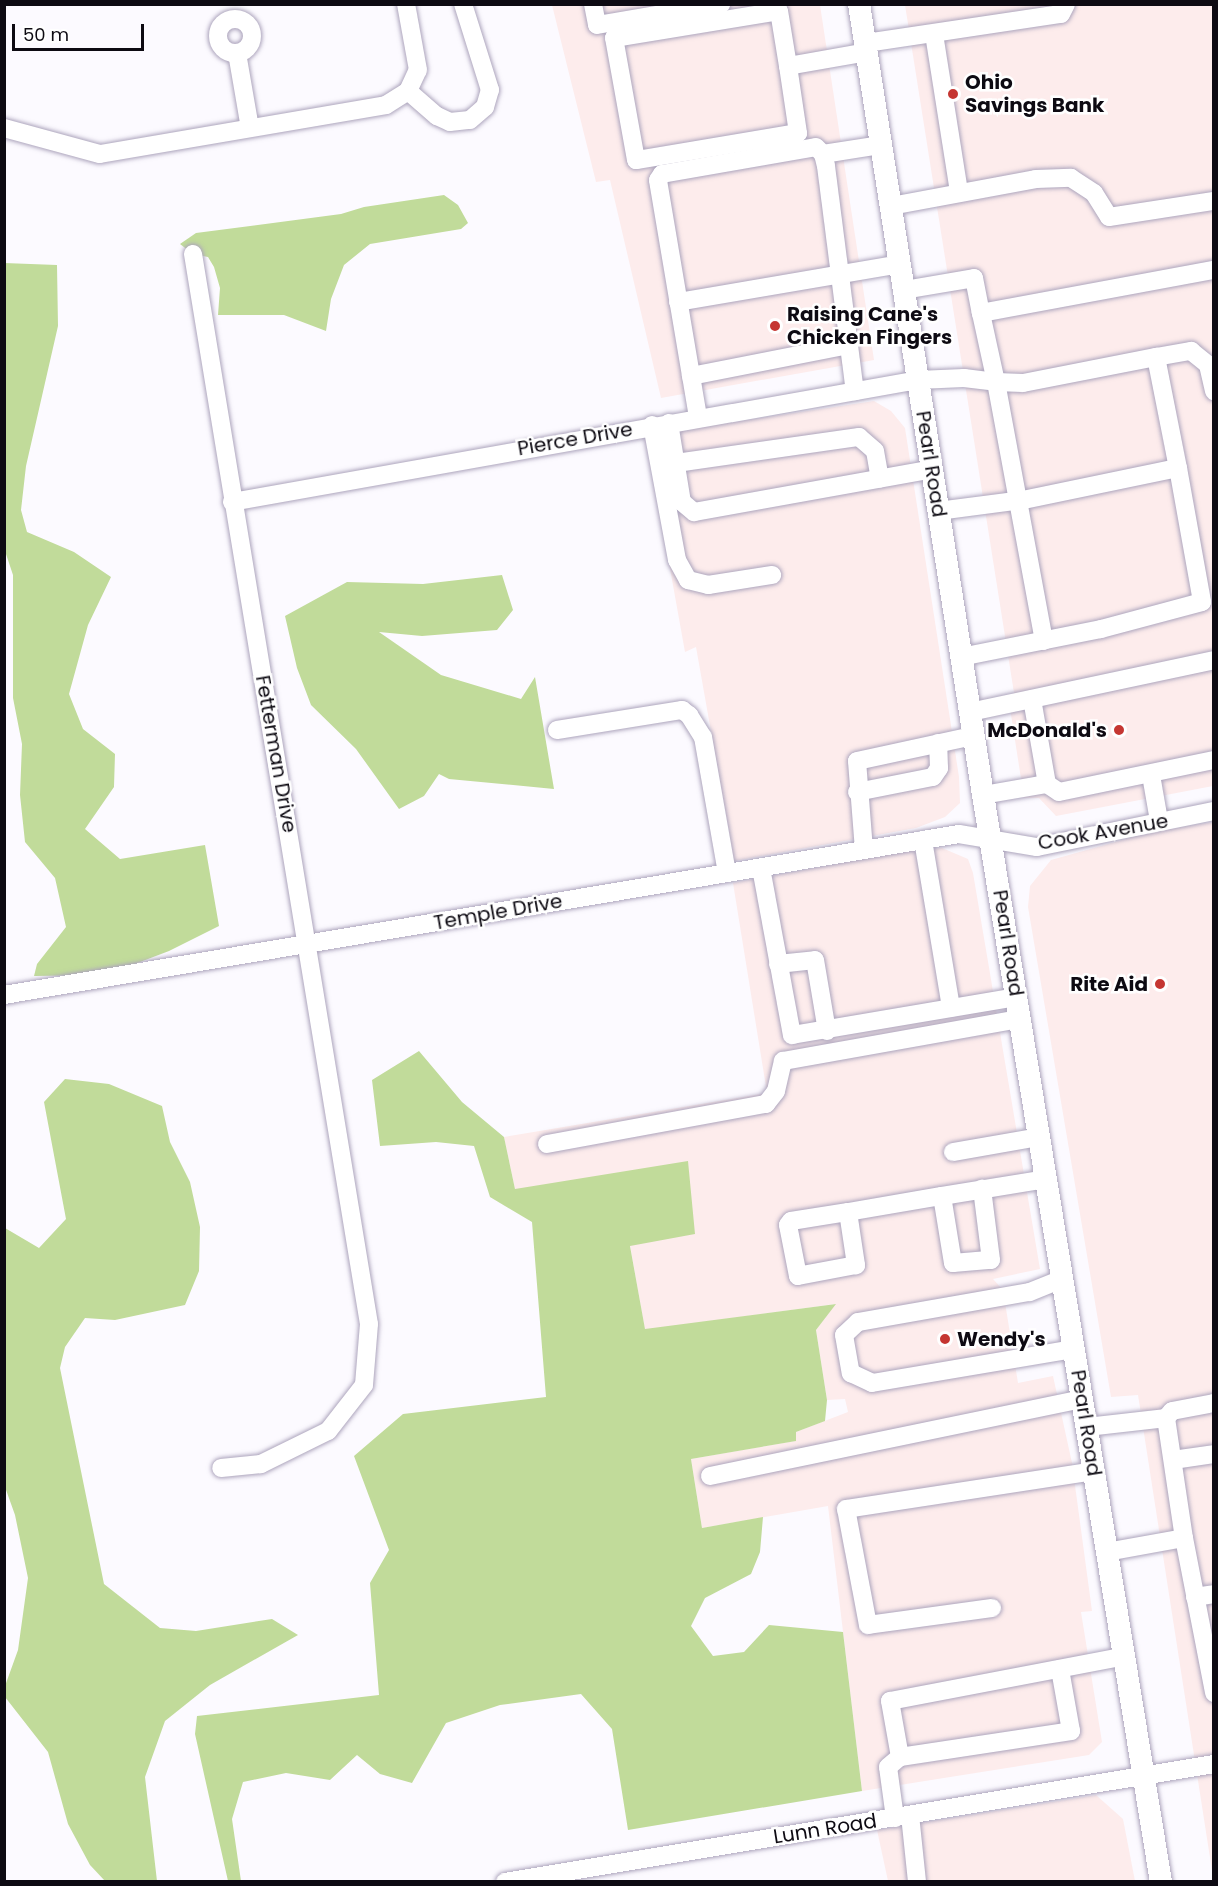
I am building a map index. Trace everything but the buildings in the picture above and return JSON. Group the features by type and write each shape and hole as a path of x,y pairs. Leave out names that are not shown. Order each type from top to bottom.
{"main road":[{"name":"Pearl Road","path":"860,4 983,795 992,838 1161,1881"}],"street":[{"path":"4,128 100,154 386,105 408,91 417,74 418,60 406,4"},
{"path":"408,91 437,116 450,122 470,120 485,107 490,90 463,4"},
{"path":"593,4 597,25 721,4"},
{"path":"788,66 934,34 1061,14 1066,4"},
{"path":"779,11 788,66 798,133 636,160 614,38 779,11"},
{"path":"934,34 959,192"},
{"path":"237,53 250,128"},
{"path":"823,154 881,145"},
{"path":"698,417 658,186 662,174 816,147 823,154 855,391"},
{"path":"891,206 1036,179 1071,178 1094,193 1109,217 1214,201"},
{"name":"Fetterman Drive","path":"193,254 232,502 309,944 356,1256 369,1324 364,1385 328,1431 261,1464 221,1468"},
{"path":"678,302 900,264"},
{"path":"981,313 1214,270"},
{"path":"904,290 974,279 996,382 1044,640"},
{"path":"691,376 849,345"},
{"name":"Pierce Drive","path":"232,502 698,417 918,380 964,378 1023,383 1191,351 1208,364 1214,391"},
{"path":"961,657 1208,601 1156,357"},
{"path":"660,424 676,463 682,502 694,512 932,469"},
{"path":"660,424 677,560 688,580 708,585 772,575"},
{"path":"676,463 852,436 865,440 875,451 880,479"},
{"path":"938,511 1017,501 1178,468"},
{"path":"970,712 1214,660"},
{"path":"1032,699 1047,784"},
{"path":"557,730 682,710 689,715 703,737 727,873"},
{"path":"864,850 857,792 857,761 974,736"},
{"path":"857,792 933,777 939,768 938,743"},
{"path":"983,795 1047,784 1059,792 1151,775 1214,760"},
{"path":"1151,775 1159,821"},
{"name":"Cook Avenue","path":"992,838 1037,847 1214,811"},
{"name":"Temple Drive","path":"4,995 959,834 992,838"},
{"path":"923,840 951,1008"},
{"path":"761,868 792,1035 951,1008 1018,1008"},
{"path":"778,964 814,960 827,1030"},
{"path":"547,1144 766,1104 776,1091 783,1061 1018,1008"},
{"path":"952,1152 1039,1137"},
{"path":"848,1212 856,1265 798,1276 789,1223 848,1212 982,1189 1046,1179"},
{"path":"942,1196 953,1263 991,1260 982,1189"},
{"path":"1062,1279 1029,1292 858,1322 844,1335 851,1373 872,1383 1074,1349"},
{"path":"710,1476 1082,1399"},
{"path":"1087,1427 1166,1418 1172,1411 1214,1403"},
{"path":"1166,1418 1195,1597 1209,1647 1214,1693"},
{"path":"1173,1460 1214,1454"},
{"path":"992,1608 868,1626 846,1509 1093,1471"},
{"path":"1107,1552 1184,1538"},
{"path":"1195,1597 1214,1594"},
{"path":"900,1757 891,1701 1125,1656"},
{"path":"916,1881 903,1816 888,1767 900,1757 1071,1731 1060,1669"},
{"name":"Lunn Road","path":"505,1881 1214,1764"}],"shaded area":[{"path":"552,5 820,5 874,360 661,398 610,180 596,182"},
{"path":"905,5 1213,5 1213,786 1056,816 1039,798 1024,798 1008,695 1014,693"},
{"path":"874,401 891,411 905,428 959,777 960,803 945,817 916,828 734,861 696,647 685,652 646,435"},
{"path":"1213,822 1213,1877 1138,1395 1111,1397 1028,907 1030,886 1051,860 1151,832"},
{"path":"942,848 968,859 973,873 1040,1269 993,1279 1003,1290 1018,1383 1053,1376 1072,1463 1092,1611 1081,1612 1102,1742 1089,1755 862,1791 828,1506 702,1528 691,1459 795,1441 796,1432 848,1412 845,1399 827,1400 816,1330 835,1304 645,1330 630,1245 515,1189 504,1137 767,1093 733,883 912,850"},
{"path":"1096,1795 1123,1819 1135,1881 888,1881 877,1830"}],"green space":[{"path":"444,195 458,205 468,223 461,229 370,244 344,265 331,299 326,331 284,315 218,315 220,288 214,267 208,257 193,254 180,244 196,233 341,214 364,207"},
{"path":"4,263 57,265 58,326 26,466 21,510 27,532 74,552 111,577 88,625 69,694 83,729 115,754 114,787 85,829 120,859 205,845 219,926 169,951 106,975 34,976 37,964 66,927 55,878 25,842 20,795 22,744 13,698 13,575 4,548"},
{"path":"502,575 513,610 497,630 422,636 379,632 441,675 521,699 535,677 554,789 449,779 439,774 424,796 399,809 356,749 311,705 297,668 285,616 347,582 423,584"},
{"path":"419,1051 462,1102 504,1137 515,1189 688,1161 695,1234 630,1246 645,1329 836,1304 816,1330 827,1400 825,1421 796,1432 796,1441 691,1459 702,1528 763,1517 760,1552 751,1574 705,1598 691,1626 713,1656 744,1652 769,1625 843,1632 862,1791 628,1830 612,1729 581,1694 500,1705 446,1723 412,1783 380,1774 357,1755 330,1780 286,1773 243,1782 232,1819 241,1881 228,1881 195,1734 197,1716 379,1695 370,1583 389,1550 354,1456 403,1414 546,1397 532,1222 490,1197 474,1146 436,1142 380,1146 372,1080"},
{"path":"65,1079 109,1084 162,1106 170,1142 190,1182 200,1227 199,1271 185,1305 115,1320 85,1318 65,1347 60,1368 104,1584 160,1628 196,1631 272,1619 298,1635 210,1685 165,1721 145,1777 157,1881 105,1881 90,1865 68,1824 48,1752 5,1697 5,1686 18,1650 28,1578 15,1515 5,1487 5,1228 39,1248 66,1219 44,1102"}],"place":[{"name":"Ohio Savings Bank","path":"953,94"},
{"name":"Raising Cane's Chicken Fingers","path":"775,326"},
{"name":"McDonald's","path":"1119,730"},
{"name":"Rite Aid","path":"1160,984"},
{"name":"Wendy's","path":"945,1339"}]}
